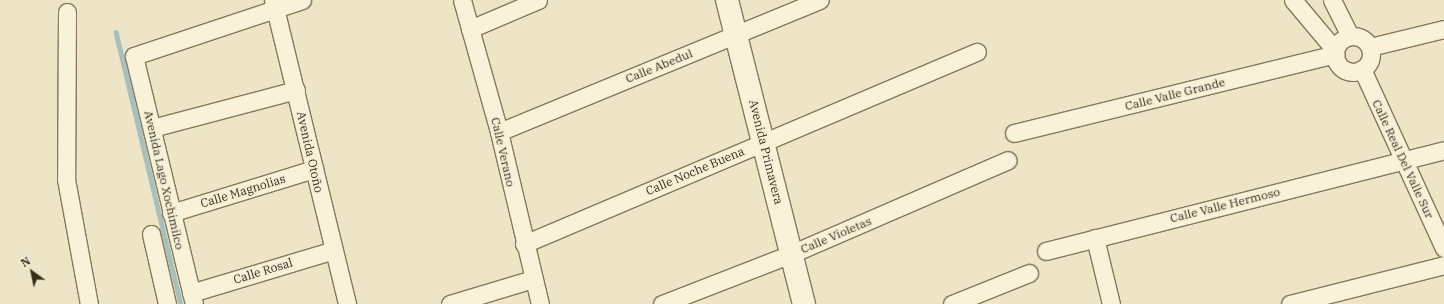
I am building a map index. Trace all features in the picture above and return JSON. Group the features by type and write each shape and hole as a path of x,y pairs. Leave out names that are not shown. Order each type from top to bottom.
{"street":[{"path":"274,4 302,0"},
{"name":"Calle Verano","path":"462,0 499,132 524,244 540,304"},
{"path":"470,29 538,0"},
{"name":"Avenida Primavera","path":"728,0 804,304"},
{"name":"Calle Abedul","path":"499,132 820,0"},
{"path":"1294,0 1335,52"},
{"path":"1332,0 1350,36"},
{"name":"Avenida Lago Xochimilco","path":"192,298 134,56 274,4"},
{"name":"Avenida Otoño","path":"274,4 347,304"},
{"path":"67,12 66,179 89,304"},
{"path":"1370,48 1444,29"},
{"path":"1350,36 1358,36 1370,48 1371,56 1362,69 1347,71 1336,61 1335,52 1340,41 1350,36"},
{"name":"Calle Noche Buena","path":"524,244 977,52"},
{"name":"Calle Valle Grande","path":"1014,133 1335,52"},
{"name":"Calle Real Del Valle Sur","path":"1362,69 1444,248"},
{"path":"152,128 296,90"},
{"name":"Calle Valle Hermoso","path":"1046,251 1444,150"},
{"name":"Calle Violetas","path":"662,304 791,254 1008,160"},
{"name":"Calle Magnolias","path":"171,213 314,169"},
{"name":"Avenida Lago Xochimilco","path":"152,234 166,304"},
{"path":"1095,238 1111,304"},
{"name":"Calle Rosal","path":"192,298 334,250"},
{"path":"1290,304 1444,266"},
{"path":"952,304 1029,273"},
{"path":"450,304 533,279"}],"waterway":[{"path":"116,32 181,304"}]}
